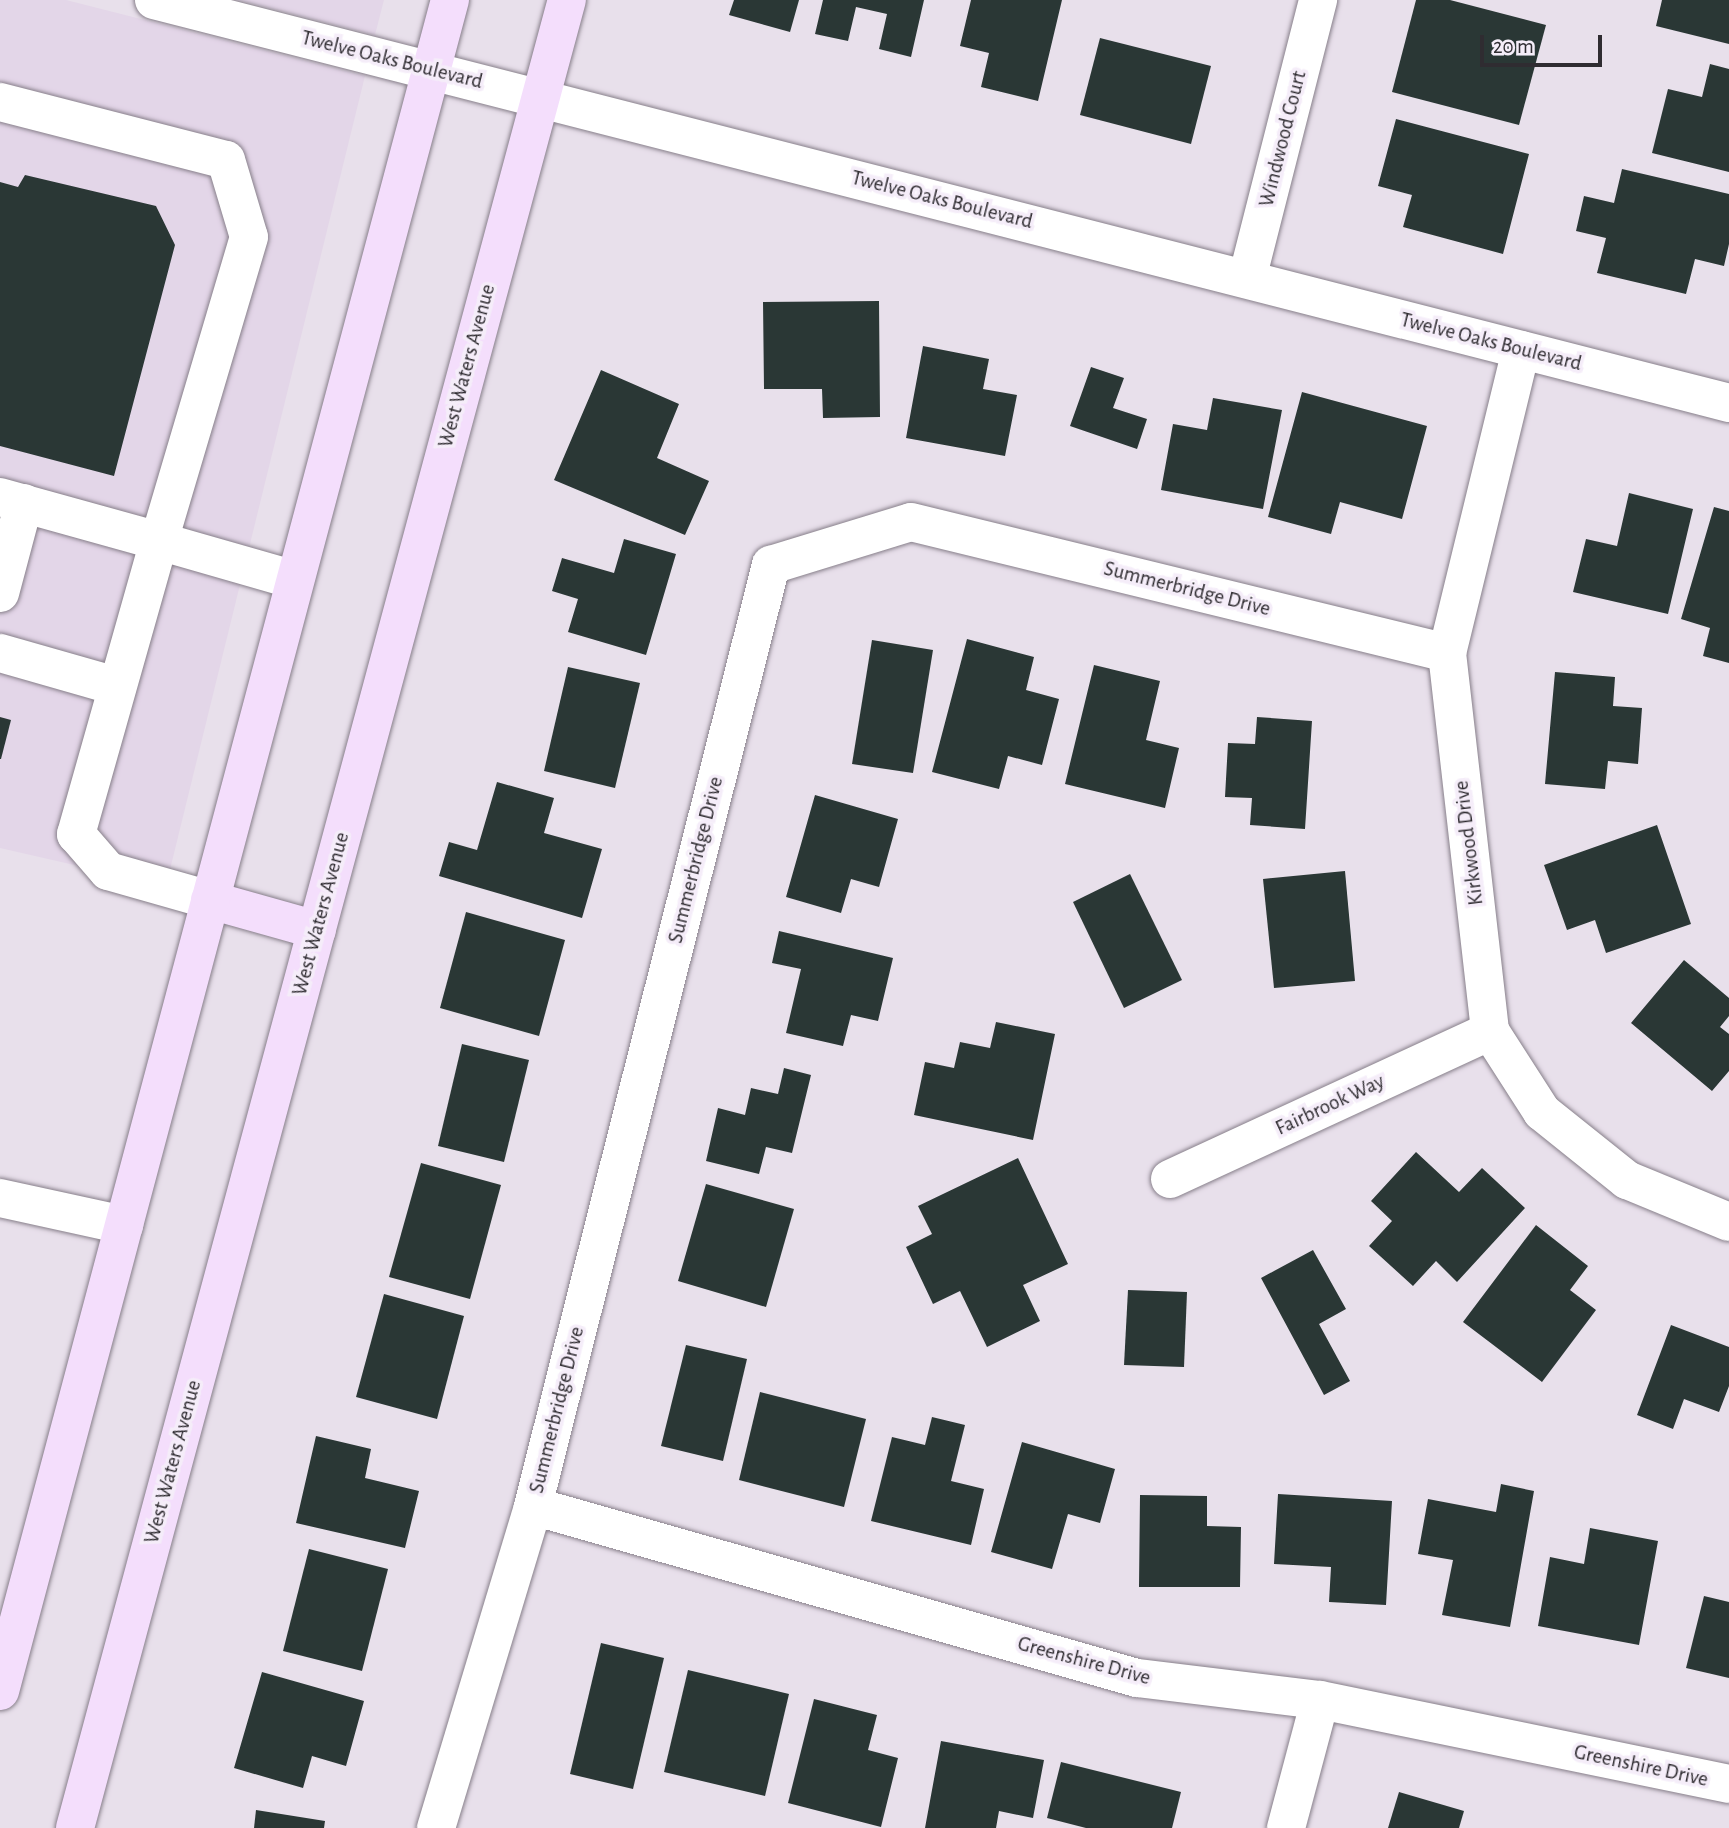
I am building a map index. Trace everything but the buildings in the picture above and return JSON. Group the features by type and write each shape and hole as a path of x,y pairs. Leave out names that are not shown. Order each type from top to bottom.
{"main road":[{"path":"0,1691 450,0"},
{"name":"West Waters Avenue","path":"75,1828 567,0"},
{"path":"210,900 317,930"}],"street":[{"name":"Windwood Court","path":"1247,279 1318,0"},
{"name":"Twelve Oaks Boulevard","path":"177,3 1729,403"},
{"path":"0,102 226,160 249,237 116,686 76,834 108,871 210,900"},
{"name":"Kirkwood Drive","path":"1521,350 1447,653 1490,1031 1542,1112 1628,1180 1729,1223"},
{"path":"0,593 12,500 295,580"},
{"name":"Summerbridge Drive","path":"436,1828 533,1506 771,565 911,522 1447,653"},
{"path":"0,653 116,686"},
{"name":"Fairbrook Way","path":"1170,1179 1490,1031"},
{"path":"0,1198 124,1225"},
{"name":"Greenshire Drive","path":"533,1506 1137,1678 1320,1700 1729,1784"},
{"path":"1286,1828 1320,1700"}],"shaded area":[{"path":"0,0 66,0 365,76 166,886 0,848"},
{"path":"238,0 384,0 375,35"}]}
